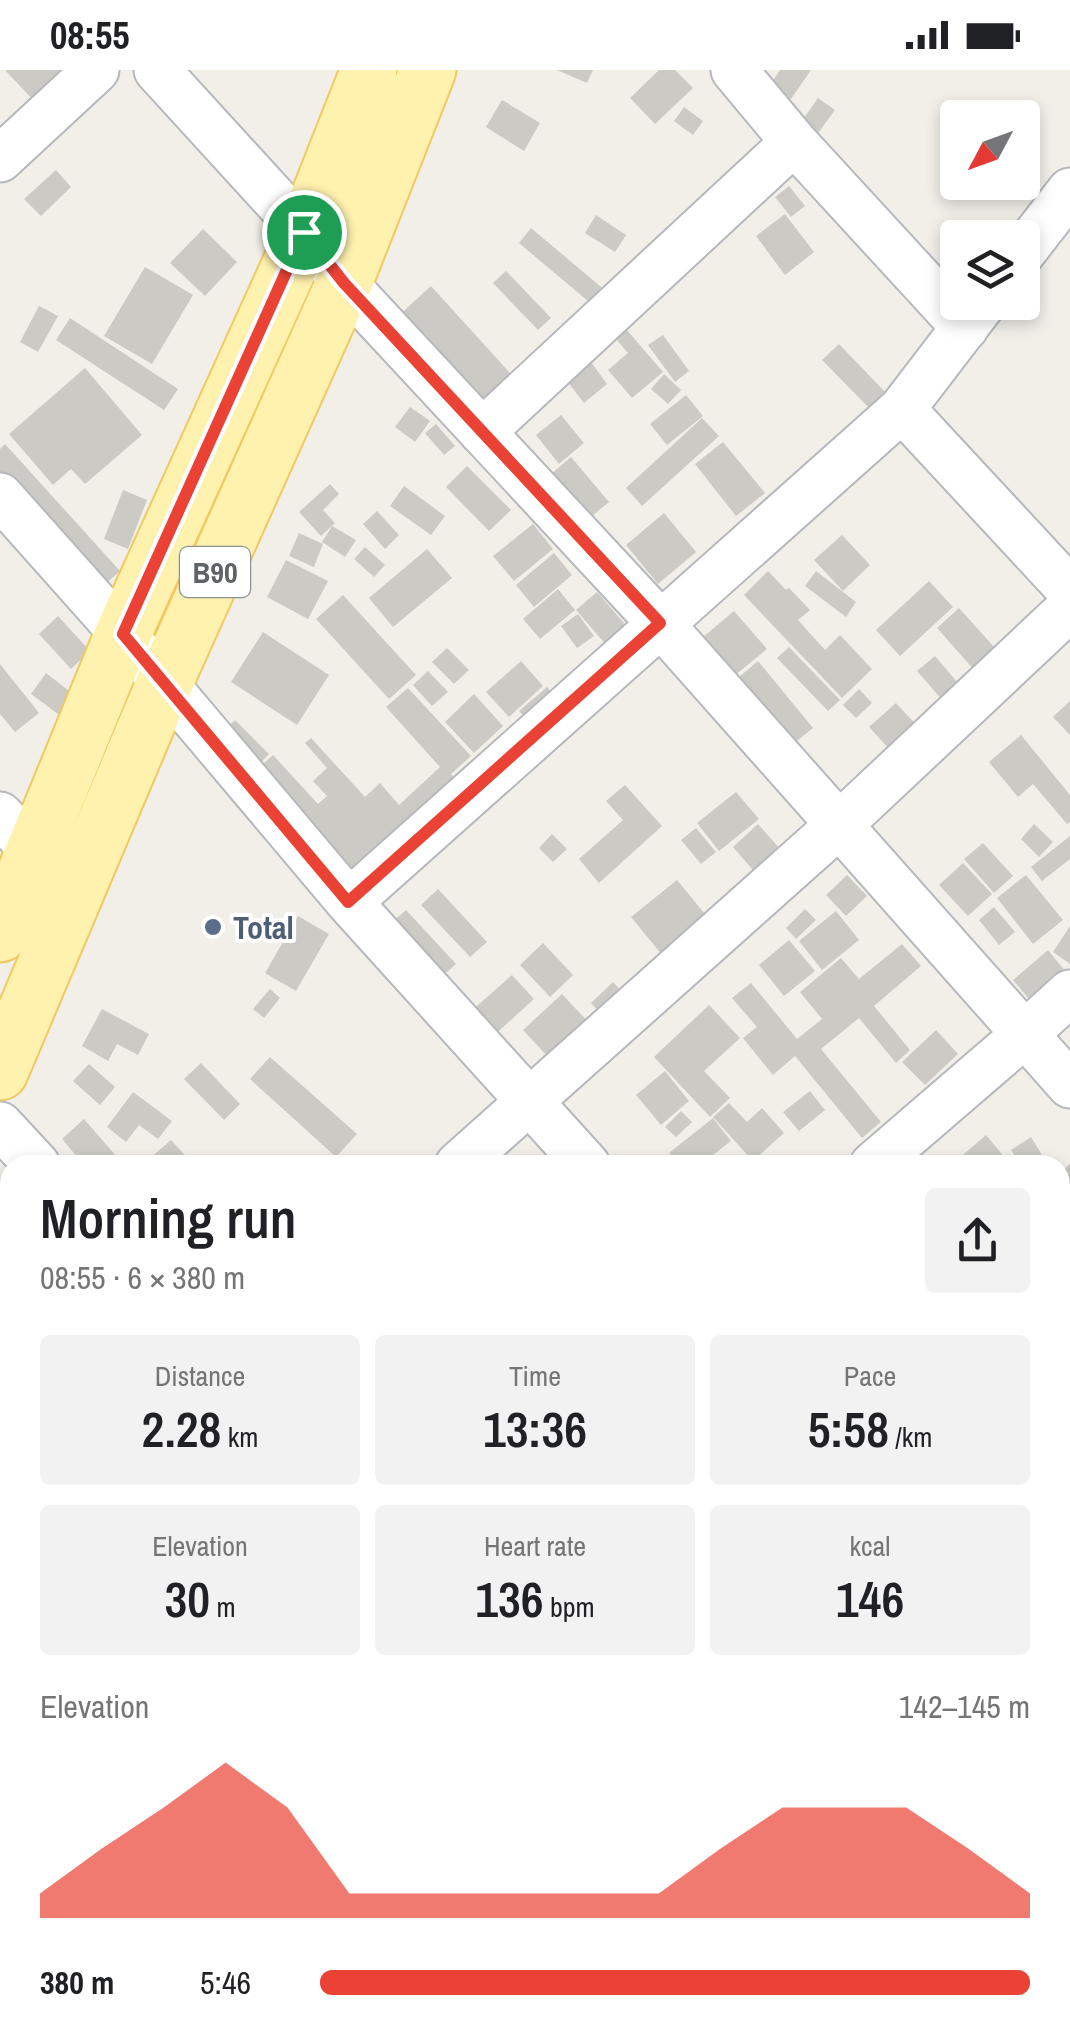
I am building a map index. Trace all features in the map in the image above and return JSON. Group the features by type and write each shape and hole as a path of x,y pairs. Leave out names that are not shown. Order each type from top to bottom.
{"main road":[{"name":"B90","path":"0,934 17,833 123,634 304,232 369,70"},
{"name":"B90","path":"0,1072 164,684 344,283 428,70"}],"street":[{"path":"0,159 96,70"},
{"path":"157,70 304,232 344,283 660,623 1070,1085"},
{"path":"734,70 794,142 940,282"},
{"path":"482,432 794,142"},
{"path":"1040,230 1070,191"},
{"path":"348,902 902,409 970,320"},
{"path":"902,409 1070,590"},
{"path":"0,496 123,634 348,902 577,1155"},
{"path":"469,1155 839,824 1070,608"},
{"path":"885,1155 1070,993"},
{"path":"0,1125 27,1155"}],"building":[{"path":"5,70 66,70 34,101"},
{"path":"557,70 593,70 587,83"},
{"path":"659,70 675,70 693,88 655,124 630,98"},
{"path":"780,70 811,70 791,99 770,85"},
{"path":"818,98 835,110 813,140 797,128"},
{"path":"502,100 540,123 524,151 486,127"},
{"path":"684,107 703,121 693,135 674,121"},
{"path":"56,170 71,187 41,216 24,199"},
{"path":"789,186 805,206 791,217 775,197"},
{"path":"785,214 814,252 785,275 756,236"},
{"path":"596,215 626,235 615,252 585,233"},
{"path":"531,228 607,292 595,307 519,243"},
{"path":"203,229 237,262 205,296 170,263"},
{"path":"145,267 193,295 152,364 104,336"},
{"path":"506,271 551,318 538,330 493,283"},
{"path":"431,286 521,385 486,417 396,318"},
{"path":"39,306 58,316 38,352 20,342"},
{"path":"70,318 178,389 164,410 56,340"},
{"path":"626,329 663,372 632,398 608,370 628,353 616,339"},
{"path":"663,335 689,371 675,382 648,345"},
{"path":"839,344 887,394 871,410 822,360"},
{"path":"591,362 607,384 584,403 567,381"},
{"path":"85,368 142,435 85,484 71,469 53,485 9,434"},
{"path":"664,374 681,390 668,404 651,389"},
{"path":"686,395 703,416 667,445 650,424"},
{"path":"410,407 430,421 415,442 395,427"},
{"path":"561,415 584,443 559,464 536,435"},
{"path":"702,418 719,436 642,506 626,488"},
{"path":"436,424 455,446 444,455 425,433"},
{"path":"723,442 765,493 736,516 695,464"},
{"path":"5,444 120,571 95,593 0,488 0,449"},
{"path":"571,457 609,502 587,520 550,475"},
{"path":"467,466 511,510 489,531 446,487"},
{"path":"330,484 339,494 323,510 335,523 321,536 299,512"},
{"path":"404,486 445,516 431,535 390,506"},
{"path":"123,490 147,500 128,549 104,539"},
{"path":"377,511 399,535 385,549 363,524"},
{"path":"664,513 696,552 658,584 626,545"},
{"path":"533,524 553,549 514,581 493,556"},
{"path":"332,526 356,540 345,557 322,542"},
{"path":"299,533 323,544 314,567 289,556"},
{"path":"842,535 870,565 843,591 814,560"},
{"path":"365,547 385,565 374,577 354,559"},
{"path":"427,549 452,578 393,627 369,598"},
{"path":"554,553 572,575 534,607 516,585"},
{"path":"286,560 328,581 308,619 267,597"},
{"path":"768,571 810,610 798,620 825,650 840,635 872,669 842,698 744,595"},
{"path":"816,571 856,602 846,617 805,586"},
{"path":"929,581 953,607 900,656 876,630"},
{"path":"558,589 575,610 540,639 523,619"},
{"path":"597,592 636,637 614,654 576,610"},
{"path":"343,595 416,675 389,699 316,619"},
{"path":"959,608 1013,668 991,689 937,628"},
{"path":"734,611 767,649 728,681 696,643"},
{"path":"578,614 594,636 577,648 561,626"},
{"path":"58,616 90,651 71,669 39,634"},
{"path":"263,632 329,675 297,725 231,682"},
{"path":"789,647 840,700 828,711 777,658"},
{"path":"447,648 469,670 454,684 432,662"},
{"path":"935,656 975,703 958,718 917,671"},
{"path":"521,661 543,686 509,717 486,692"},
{"path":"758,661 813,728 787,749 732,683"},
{"path":"0,664 39,713 15,732 0,714"},
{"path":"428,671 448,692 432,706 413,685"},
{"path":"46,673 73,694 58,714 31,694"},
{"path":"547,687 560,702 533,726 519,711"},
{"path":"408,688 471,756 451,774 466,790 358,887 254,772 273,755 318,804 327,796 313,781 327,768 305,743 311,738 365,797 380,783 399,805 440,767 386,707"},
{"path":"859,689 872,703 856,718 843,705"},
{"path":"474,694 503,726 474,753 445,722"},
{"path":"1070,701 1070,735 1053,717"},
{"path":"896,703 918,727 891,751 869,727"},
{"path":"235,720 269,754 248,776 214,741"},
{"path":"1021,735 1070,795 1067,824 1033,784 1018,797 989,762"},
{"path":"625,785 662,826 599,883 579,859 623,820 606,801"},
{"path":"736,792 759,819 719,851 697,823"},
{"path":"758,824 796,867 770,890 733,847"},
{"path":"1034,824 1053,842 1039,857 1021,839"},
{"path":"696,828 716,852 701,864 681,840"},
{"path":"552,834 567,849 553,862 539,848"},
{"path":"1070,836 1070,859 1042,881 1031,867"},
{"path":"983,843 1013,876 994,893 964,859"},
{"path":"963,863 992,894 968,916 939,885"},
{"path":"847,875 867,896 846,916 826,895"},
{"path":"1026,875 1063,920 1033,944 997,898"},
{"path":"677,880 709,919 663,956 631,917"},
{"path":"438,889 487,942 470,957 421,905"},
{"path":"994,907 1015,932 999,945 979,920"},
{"path":"805,909 816,920 796,939 786,928"},
{"path":"406,910 456,964 438,980 389,925"},
{"path":"836,911 859,940 822,970 799,941"},
{"path":"298,916 329,934 296,991 265,973"},
{"path":"1070,926 1070,964 1053,952"},
{"path":"789,940 815,971 784,996 759,965"},
{"path":"543,943 573,975 550,997 520,965"},
{"path":"902,944 921,966 874,1006 910,1050 896,1063 859,1018 821,1049 881,1122 862,1138 795,1056 773,1075 743,1038 757,1027 732,998 751,983 797,1039 822,1019 800,992 841,958 859,979"},
{"path":"1048,950 1070,977 1040,1012 1013,980"},
{"path":"512,975 534,999 490,1039 468,1014"},
{"path":"613,982 630,1000 607,1021 591,1003"},
{"path":"270,989 280,998 264,1018 253,1009"},
{"path":"562,994 589,1023 550,1059 523,1030"},
{"path":"709,1005 740,1038 704,1071 730,1098 710,1117 654,1057"},
{"path":"102,1009 149,1034 138,1055 117,1044 108,1061 82,1046"},
{"path":"936,1030 958,1054 925,1085 902,1062"},
{"path":"270,1057 357,1134 334,1155 250,1079"},
{"path":"201,1063 240,1104 224,1120 184,1079"},
{"path":"89,1064 115,1087 100,1105 73,1081"},
{"path":"665,1071 689,1101 661,1125 636,1095"},
{"path":"810,1091 825,1110 799,1131 783,1112"},
{"path":"133,1092 172,1121 158,1139 139,1125 126,1142 107,1127"},
{"path":"729,1103 747,1122 762,1108 784,1133 760,1155 748,1155 713,1117"},
{"path":"681,1111 692,1122 676,1137 665,1127"},
{"path":"713,1118 731,1141 713,1155 669,1153"},
{"path":"84,1119 115,1155 76,1155 62,1139"},
{"path":"986,1135 1003,1155 963,1155"},
{"path":"1031,1137 1042,1155 1014,1155 1011,1150"},
{"path":"171,1140 185,1155 154,1155"}],"place":[{"name":"Total","path":"213,927"}],"route":[{"path":"304,232 344,283 660,623 348,902 123,634 304,232"}]}
